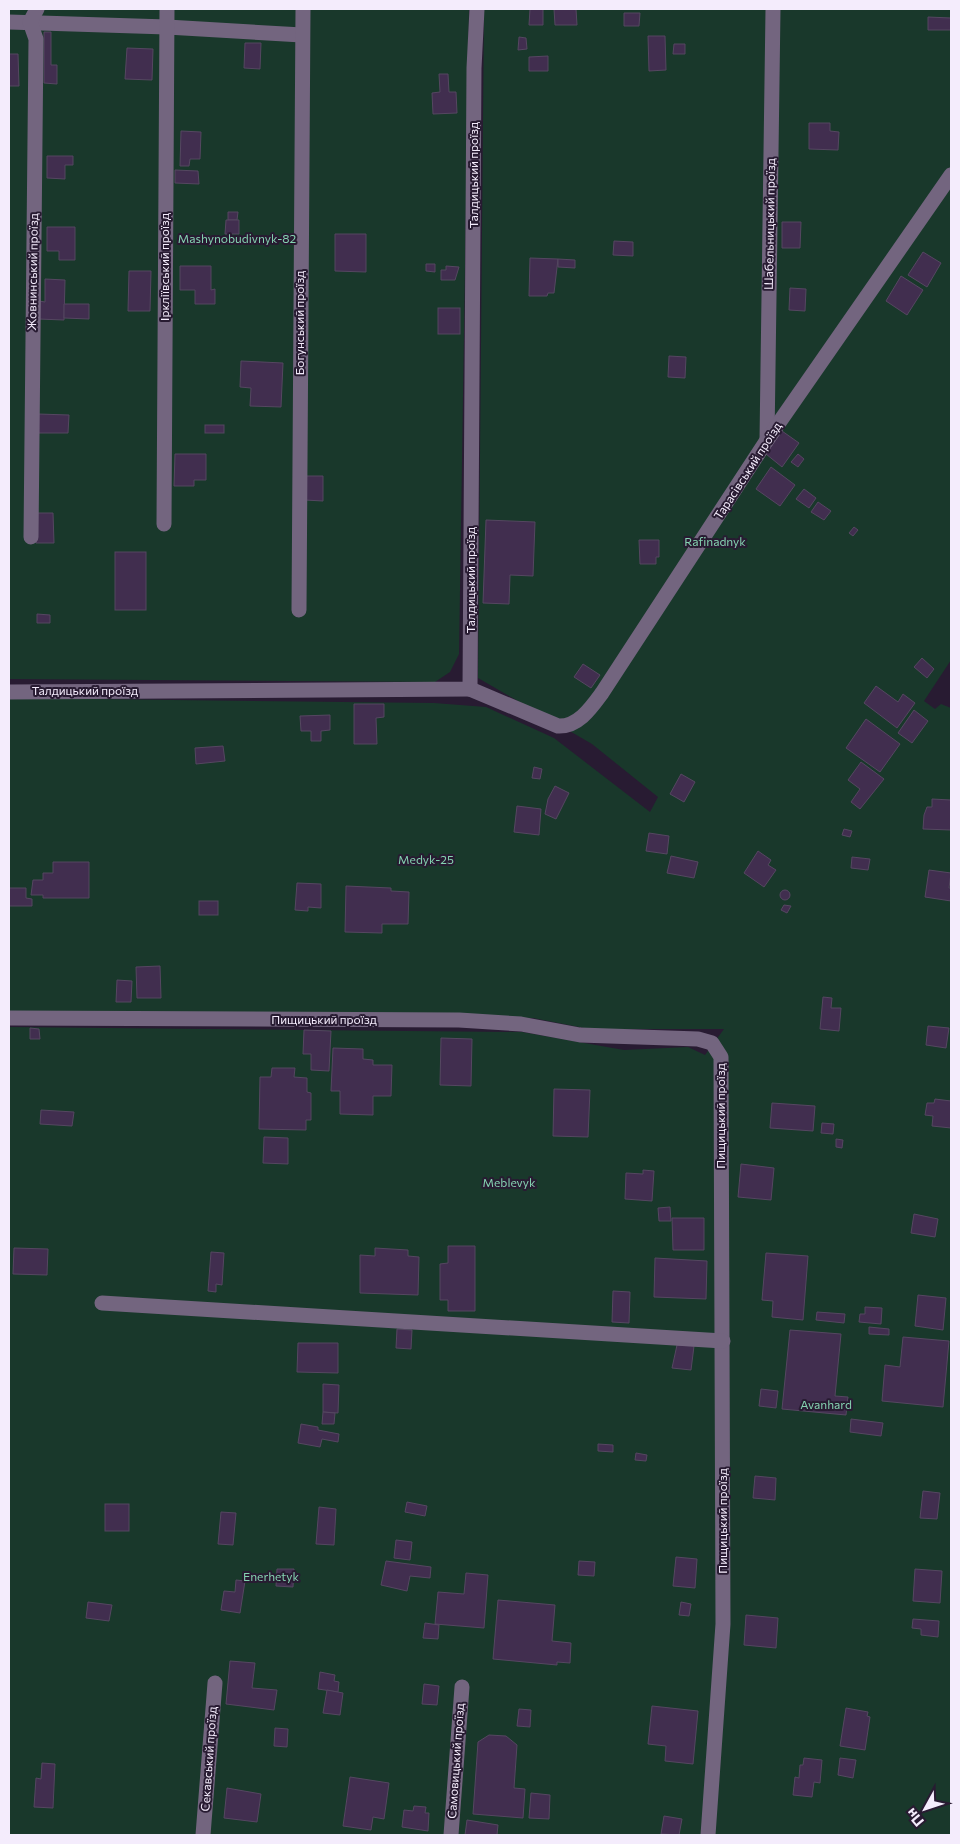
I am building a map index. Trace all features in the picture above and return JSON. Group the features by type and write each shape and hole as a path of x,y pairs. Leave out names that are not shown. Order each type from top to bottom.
{"lane":[{"name":"Іркліївський проїзд","path":"164,524 167,9"},
{"name":"Богунський проїзд","path":"299,610 303,9"},
{"name":"Талдицький проїзд","path":"9,692 470,689 474,78 477,9"},
{"name":"Шабельницький проїзд","path":"767,440 773,9"},
{"path":"9,22 34,16 167,27 302,35"},
{"name":"Жовнинський проїзд","path":"30,537 36,39 34,16"},
{"name":"Тарасівський проїзд","path":"470,689 558,726 564,726 584,716 602,693 767,440 951,175"},
{"name":"Пищицький проїзд","path":"9,1018 458,1020 521,1024 580,1035 698,1039 712,1043 721,1057 724,1624 708,1835"},
{"path":"102,1303 723,1341"},
{"name":"Секавський проїзд","path":"203,1835 215,1683"},
{"name":"Самовицький проїзд","path":"451,1835 462,1687"}],"green space":[{"name":"Mashynobudivnyk-82","path":"9,9 469,9 459,654 450,672 435,682 9,679"},
{"path":"484,9 951,9 951,660 924,701 935,709 941,704 951,708 951,1835 9,1835 9,1027 522,1032 624,1050 688,1047 705,1055 724,1029 589,1029 533,1018 9,1011 9,698 434,703 486,707 554,738 650,812 658,797 592,744 478,678"}],"building":[{"path":"530,9 543,9 543,25 529,25"},
{"path":"554,9 576,9 577,25 555,25"},
{"path":"624,13 640,13 639,26 624,26"},
{"path":"928,17 951,18 951,30 928,30"},
{"path":"44,32 51,32 51,65 57,65 57,84 44,83"},
{"path":"648,36 665,36 666,70 649,71"},
{"path":"519,37 526,38 527,49 518,50"},
{"path":"245,43 261,43 260,69 244,68"},
{"path":"674,44 685,44 685,54 673,54"},
{"path":"127,48 153,49 152,80 125,79"},
{"path":"9,54 18,54 19,86 9,86"},
{"path":"548,56 548,71 529,71 529,57"},
{"path":"439,74 448,74 449,92 456,92 457,113 433,114 432,93 440,92"},
{"path":"809,123 830,123 830,131 839,132 838,150 809,149"},
{"path":"181,131 201,132 200,159 190,159 189,166 180,166"},
{"path":"47,156 73,156 73,165 65,165 65,179 47,178"},
{"path":"175,170 198,171 199,184 175,183"},
{"path":"228,212 238,212 237,220 228,220"},
{"path":"226,220 239,220 239,234 225,234"},
{"path":"782,222 801,222 800,248 782,248"},
{"path":"47,227 75,227 75,260 59,260 59,251 47,251"},
{"path":"335,234 366,234 366,272 335,271"},
{"path":"614,241 633,242 633,256 613,255"},
{"path":"923,252 941,263 927,287 908,275"},
{"path":"530,258 558,259 554,293 548,293 547,296 529,296"},
{"path":"558,259 575,260 575,268 558,267"},
{"path":"426,264 435,264 435,272 426,271"},
{"path":"180,266 211,266 211,290 215,289 215,304 195,304 195,290 180,290"},
{"path":"446,266 459,267 455,280 441,280 441,270 446,270"},
{"path":"129,271 151,271 150,311 128,311"},
{"path":"901,276 923,290 907,315 886,301"},
{"path":"45,279 65,280 64,320 38,319 39,301 45,302"},
{"path":"790,288 806,289 805,311 789,310"},
{"path":"64,304 89,304 89,319 64,318"},
{"path":"438,308 460,308 460,334 438,334"},
{"path":"669,356 686,357 685,378 668,377"},
{"path":"241,361 283,363 281,407 250,406 251,388 240,387"},
{"path":"38,414 69,415 68,433 38,433"},
{"path":"205,425 224,425 224,433 205,433"},
{"path":"782,431 799,443 782,467 766,454"},
{"path":"175,454 206,454 206,480 194,480 194,486 174,486"},
{"path":"798,454 804,459 798,467 791,462"},
{"path":"771,467 795,485 780,506 756,489"},
{"path":"305,476 323,476 323,501 305,500"},
{"path":"804,489 816,498 809,508 796,499"},
{"path":"818,502 831,511 824,520 811,512"},
{"path":"35,513 53,513 54,543 36,543"},
{"path":"486,520 535,522 533,576 510,575 509,604 483,603"},
{"path":"854,527 858,530 853,536 849,533"},
{"path":"639,540 659,540 659,557 656,557 656,564 640,564"},
{"path":"115,552 146,552 146,610 115,610"},
{"path":"37,614 50,615 50,623 37,623"},
{"path":"922,658 934,669 927,678 914,667"},
{"path":"583,664 600,675 591,688 574,677"},
{"path":"876,686 898,702 903,694 915,703 897,728 864,703"},
{"path":"354,704 384,704 384,717 376,718 377,744 354,744"},
{"path":"914,710 928,721 912,743 898,733"},
{"path":"330,715 330,730 321,731 321,741 311,741 311,731 301,731 300,716"},
{"path":"866,719 900,744 880,772 846,748"},
{"path":"223,746 225,761 196,764 195,748"},
{"path":"861,762 884,779 860,809 851,802 860,789 848,780"},
{"path":"534,767 542,769 540,779 532,778"},
{"path":"681,774 695,782 684,802 670,794"},
{"path":"555,786 569,793 556,819 545,814 548,799"},
{"path":"932,799 951,800 951,830 923,829 924,815 927,807 932,807"},
{"path":"517,806 541,809 539,835 514,832"},
{"path":"844,829 852,831 850,837 842,835"},
{"path":"649,833 669,836 667,854 646,851"},
{"path":"758,851 771,860 768,865 776,870 764,887 744,873"},
{"path":"671,856 698,862 694,878 667,873"},
{"path":"852,857 870,859 868,870 851,868"},
{"path":"53,862 89,862 89,898 43,898 43,895 31,895 33,880 43,880 43,873 53,873"},
{"path":"929,870 951,873 949,888 951,888 951,901 925,897"},
{"path":"297,883 321,884 321,908 308,907 308,911 295,910"},
{"path":"346,886 391,888 391,891 409,892 408,924 382,924 382,933 345,932"},
{"path":"9,888 26,888 26,898 32,899 32,906 9,906"},
{"path":"783,890 787,890 790,895 789,899 783,900 780,897 780,893"},
{"path":"199,901 218,901 218,915 199,915"},
{"path":"784,905 791,906 787,913 781,910"},
{"path":"160,966 161,998 137,998 136,967"},
{"path":"117,980 132,981 131,1002 116,1002"},
{"path":"823,997 832,998 831,1008 841,1008 839,1031 820,1029"},
{"path":"928,1026 949,1028 946,1048 926,1045"},
{"path":"30,1028 39,1029 40,1039 30,1039"},
{"path":"304,1030 331,1031 329,1071 311,1070 311,1054 303,1054"},
{"path":"441,1038 472,1039 471,1086 440,1085"},
{"path":"333,1048 363,1049 363,1059 373,1060 373,1065 392,1065 391,1096 373,1096 373,1115 340,1114 340,1091 331,1091"},
{"path":"272,1068 295,1068 294,1077 307,1078 307,1092 311,1093 311,1120 306,1120 306,1130 259,1129 260,1077 271,1077"},
{"path":"554,1089 590,1090 588,1137 553,1136"},
{"path":"935,1099 951,1101 951,1128 932,1126 933,1116 925,1115 927,1103 934,1103"},
{"path":"772,1103 815,1106 813,1131 770,1128"},
{"path":"41,1110 74,1112 72,1126 40,1124"},
{"path":"822,1123 834,1124 833,1134 821,1133"},
{"path":"264,1137 288,1138 288,1164 263,1163"},
{"path":"836,1139 843,1140 842,1148 836,1147"},
{"path":"741,1164 774,1168 771,1200 738,1197"},
{"path":"643,1170 654,1171 652,1201 625,1199 626,1173 643,1174"},
{"path":"670,1207 671,1221 659,1221 658,1208"},
{"path":"914,1214 938,1219 935,1237 911,1233"},
{"path":"672,1218 704,1218 704,1250 673,1250"},
{"path":"448,1246 475,1246 475,1311 448,1311 448,1300 440,1300 440,1264 448,1263"},
{"path":"14,1248 48,1249 47,1275 13,1274"},
{"path":"375,1248 408,1250 408,1256 419,1257 418,1295 360,1293 360,1255 375,1256"},
{"path":"211,1252 224,1253 222,1285 216,1284 216,1292 208,1291"},
{"path":"766,1253 808,1256 803,1320 772,1317 773,1301 762,1300"},
{"path":"655,1258 707,1261 706,1299 654,1297"},
{"path":"613,1291 630,1292 629,1323 612,1322"},
{"path":"918,1295 946,1298 943,1330 915,1326"},
{"path":"865,1307 882,1308 881,1324 859,1322 860,1314 865,1314"},
{"path":"817,1312 845,1314 844,1323 816,1320"},
{"path":"869,1327 889,1329 889,1335 869,1334"},
{"path":"397,1329 412,1330 411,1349 396,1348"},
{"path":"790,1330 841,1334 835,1396 848,1397 846,1415 782,1409"},
{"path":"903,1337 949,1341 943,1407 882,1401 885,1365 900,1367"},
{"path":"298,1343 338,1343 338,1373 297,1372"},
{"path":"677,1345 694,1346 691,1370 672,1368"},
{"path":"323,1384 339,1385 338,1413 323,1412"},
{"path":"761,1389 778,1391 776,1408 759,1406"},
{"path":"323,1412 335,1413 334,1424 322,1424"},
{"path":"851,1419 883,1423 881,1436 850,1432"},
{"path":"301,1424 339,1434 338,1442 322,1439 320,1447 298,1443"},
{"path":"598,1444 613,1445 613,1452 598,1451"},
{"path":"636,1453 647,1455 646,1461 635,1460"},
{"path":"755,1476 776,1478 775,1500 753,1498"},
{"path":"923,1491 940,1493 937,1519 920,1518"},
{"path":"407,1502 427,1506 425,1516 405,1512"},
{"path":"105,1504 129,1504 129,1531 105,1531"},
{"path":"319,1507 336,1509 334,1545 316,1544"},
{"path":"221,1512 236,1513 233,1545 218,1544"},
{"path":"396,1540 412,1542 410,1560 394,1558"},
{"path":"676,1557 697,1559 695,1588 673,1586"},
{"path":"386,1561 431,1567 430,1578 410,1576 407,1591 381,1585"},
{"path":"579,1561 595,1562 594,1576 578,1575"},
{"path":"277,1569 294,1569 293,1587 276,1586"},
{"path":"915,1569 942,1571 940,1603 913,1601"},
{"path":"466,1573 488,1575 484,1628 435,1624 438,1592 464,1594"},
{"path":"236,1580 245,1581 240,1613 221,1610 224,1591 235,1592"},
{"path":"498,1600 555,1605 552,1641 571,1643 570,1663 557,1662 557,1665 493,1659"},
{"path":"88,1602 112,1605 109,1621 86,1618"},
{"path":"681,1602 691,1604 689,1616 679,1615"},
{"path":"746,1615 778,1618 776,1648 744,1645"},
{"path":"913,1619 939,1621 938,1637 921,1635 921,1629 912,1628"},
{"path":"425,1623 439,1625 438,1639 423,1638"},
{"path":"230,1661 255,1663 252,1688 277,1690 274,1710 226,1704"},
{"path":"320,1672 335,1675 334,1681 339,1682 338,1692 318,1689"},
{"path":"424,1684 439,1686 437,1705 422,1704"},
{"path":"327,1690 343,1693 340,1715 323,1713"},
{"path":"652,1706 698,1711 693,1764 665,1761 666,1746 648,1744"},
{"path":"846,1708 868,1712 867,1716 870,1717 865,1750 840,1746"},
{"path":"519,1709 531,1710 530,1727 517,1726"},
{"path":"275,1728 288,1729 287,1747 274,1746"},
{"path":"489,1735 506,1736 517,1745 514,1788 525,1789 523,1818 473,1814 478,1742"},
{"path":"804,1758 822,1760 820,1783 814,1782 812,1797 793,1795 795,1777 799,1778 800,1765 803,1765"},
{"path":"840,1758 856,1760 853,1778 838,1775"},
{"path":"42,1763 55,1764 53,1808 34,1807 36,1778 41,1779"},
{"path":"350,1777 389,1783 384,1819 373,1817 371,1830 343,1826"},
{"path":"227,1788 261,1794 257,1822 224,1818"},
{"path":"531,1793 550,1795 549,1819 529,1818"},
{"path":"414,1806 426,1807 425,1813 429,1813 428,1831 402,1827 404,1810 413,1811"},
{"path":"664,1816 682,1819 679,1835 661,1834"},
{"path":"467,1820 498,1825 497,1835 465,1835"}],"park label":[{"name":"Rafinadnyk","path":"715,542"},
{"name":"Medyk-25","path":"426,860"},
{"name":"Meblevyk","path":"509,1183"},
{"name":"Avanhard","path":"826,1405"},
{"name":"Enerhetyk","path":"271,1577"}]}
